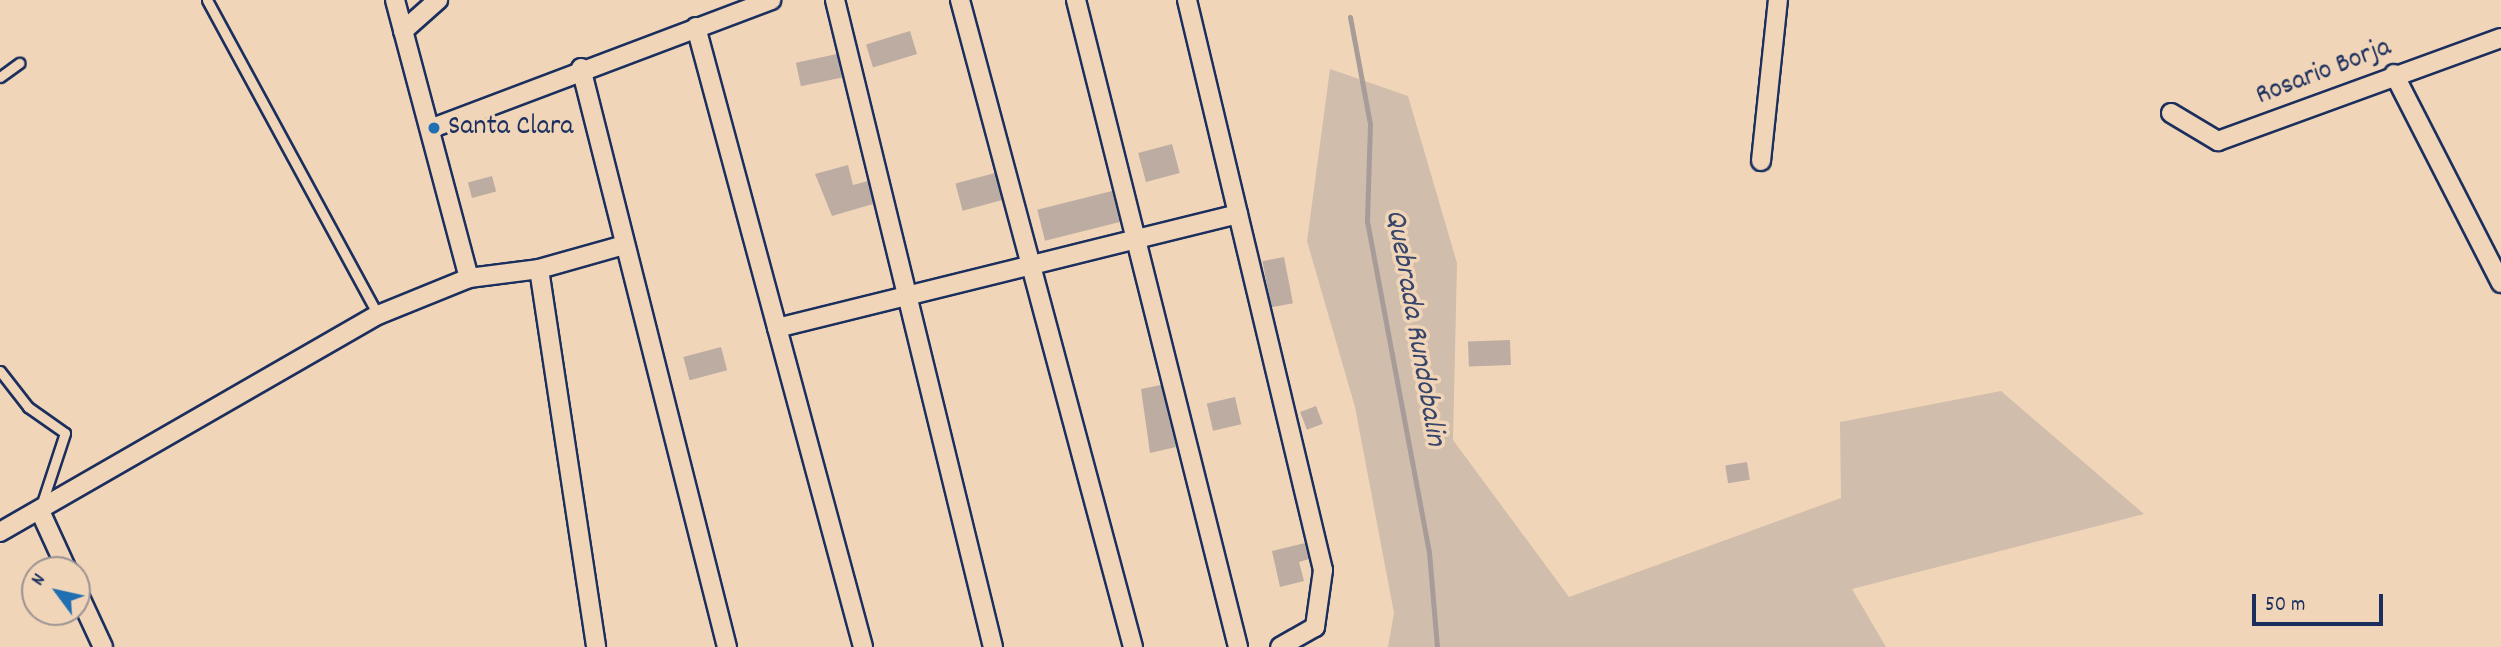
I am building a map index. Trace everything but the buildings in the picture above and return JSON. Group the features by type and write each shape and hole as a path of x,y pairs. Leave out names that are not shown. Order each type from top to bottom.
{"street":[{"path":"395,0 469,278"},
{"path":"403,31 438,0"},
{"path":"430,129 582,68 771,0"},
{"path":"835,0 906,300 993,647"},
{"path":"960,0 1034,265 1133,647"},
{"path":"1076,0 1138,237 1238,647"},
{"path":"1188,0 1323,570 1315,627 1280,647"},
{"path":"1761,161 1778,0"},
{"path":"696,27 863,647"},
{"name":"Rosario Borja","path":"2171,113 2218,141 2394,74 2501,38"},
{"path":"582,68 624,246 727,647"},
{"path":"2394,74 2501,284"},
{"path":"777,328 906,300 1138,237 1238,214"},
{"path":"0,533 378,315 469,278 540,269 624,246"},
{"path":"540,269 596,647"},
{"path":"40,511 61,556"},
{"path":"91,621 103,647"}],"lane":[{"path":"207,0 378,315"},
{"path":"0,77 19,63"},
{"path":"0,371 28,407 65,433 40,511"}],"shaded area":[{"path":"1330,69 1408,96 1457,263 1453,440 1569,597 1841,498 1840,422 2001,391 2144,514 1852,589 1886,647 1388,647 1394,613 1355,407 1307,241"}],"waterway":[{"name":"Quebrada Rundobalin","path":"1350,17 1370,124 1367,221 1429,552 1437,647"}],"place":[{"name":"Santa Clara","path":"434,128"}]}
